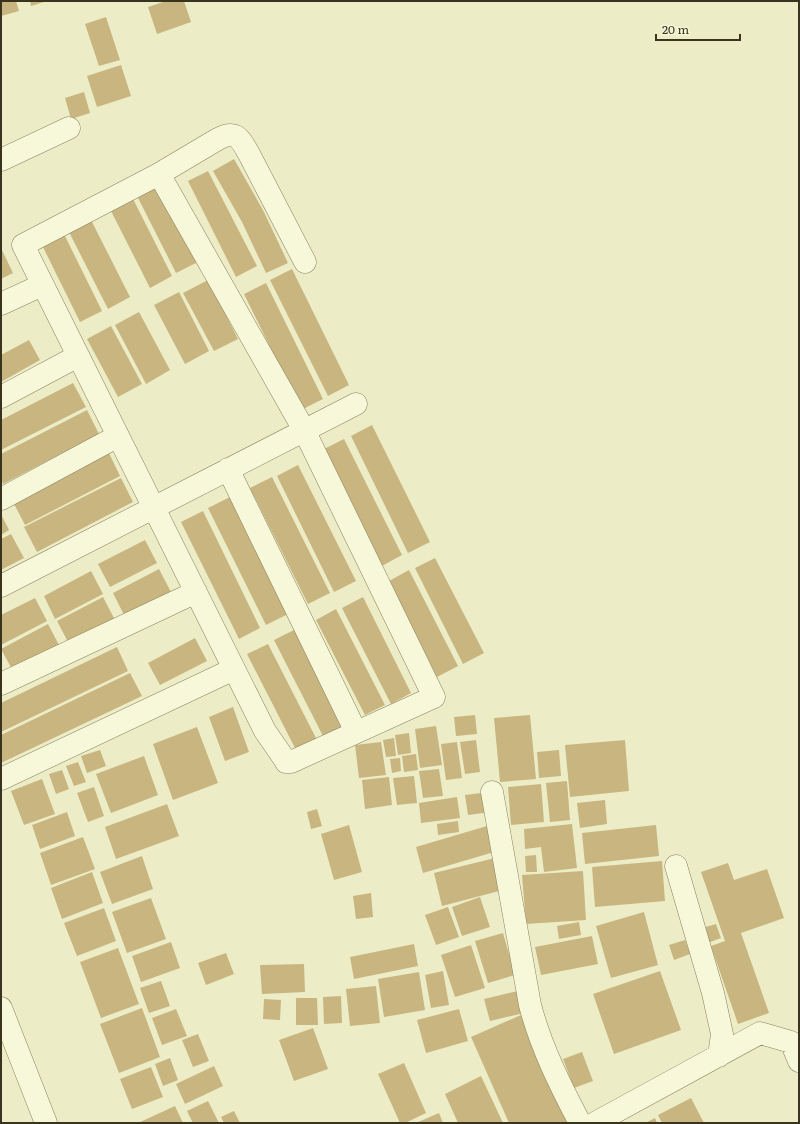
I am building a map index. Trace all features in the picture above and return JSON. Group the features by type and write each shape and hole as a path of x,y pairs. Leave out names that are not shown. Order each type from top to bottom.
{"street":[{"path":"1,160 69,128"},
{"path":"159,174 304,430 434,697 293,761 286,762 265,730 23,245 159,174 218,139 226,135 235,135 240,139 249,154 305,262"},
{"path":"1,304 42,285"},
{"path":"1,397 78,356"},
{"path":"1,586 356,404"},
{"path":"1,499 118,436"},
{"path":"228,469 356,732"},
{"path":"1,684 196,592"},
{"path":"1,779 234,669"},
{"path":"492,792 530,1006 535,1025 543,1048 561,1088 580,1123"},
{"path":"676,866 713,993 722,1034 720,1056"},
{"path":"3,1021 46,1123"},
{"path":"595,1123 760,1033 791,1042 799,1062"}],"building":[{"path":"1,1 16,1 19,11 1,16"},
{"path":"30,1 47,1 31,6"},
{"path":"166,1 184,1 191,22 157,34 148,7"},
{"path":"106,17 120,60 99,66 85,24"},
{"path":"121,65 131,96 97,107 87,76"},
{"path":"84,92 90,113 71,119 65,98"},
{"path":"234,159 264,212 288,263 266,273 242,222 213,171"},
{"path":"208,171 257,266 236,277 188,181"},
{"path":"158,183 198,262 176,273 136,194"},
{"path":"132,197 172,276 150,288 110,209"},
{"path":"90,218 130,297 108,309 68,230"},
{"path":"63,232 102,311 80,322 41,243"},
{"path":"1,248 13,273 1,279"},
{"path":"292,269 349,385 328,396 270,280"},
{"path":"208,280 238,339 214,351 183,293"},
{"path":"266,283 323,399 301,410 244,294"},
{"path":"179,292 209,351 185,364 154,305"},
{"path":"139,312 170,370 146,384 115,325"},
{"path":"111,326 142,384 118,397 87,339"},
{"path":"29,340 40,360 1,382 1,355"},
{"path":"73,383 86,407 1,450 1,420"},
{"path":"87,410 99,434 3,484 1,479 1,454"},
{"path":"372,425 430,542 408,553 351,436"},
{"path":"344,439 402,555 380,567 322,450"},
{"path":"108,451 120,476 25,525 12,500"},
{"path":"298,465 356,581 334,592 277,476"},
{"path":"272,477 330,593 308,604 250,488"},
{"path":"121,478 133,502 37,552 24,527"},
{"path":"230,497 288,614 266,625 208,508"},
{"path":"203,511 260,628 239,639 181,522"},
{"path":"1,514 9,530 1,535"},
{"path":"11,534 24,558 1,570 1,539"},
{"path":"145,540 157,563 110,587 98,564"},
{"path":"435,558 484,653 463,664 415,568"},
{"path":"159,569 171,592 125,617 113,593"},
{"path":"409,570 458,666 437,677 389,581"},
{"path":"91,571 103,594 55,619 44,596"},
{"path":"103,597 115,620 69,644 57,621"},
{"path":"363,597 411,693 391,704 342,608"},
{"path":"35,598 47,621 1,645 1,615"},
{"path":"336,609 385,705 365,715 316,620"},
{"path":"48,624 60,647 13,671 1,649"},
{"path":"294,630 343,726 323,736 274,640"},
{"path":"195,638 207,661 160,685 148,663"},
{"path":"268,644 317,740 296,750 247,654"},
{"path":"117,647 128,671 1,732 1,703"},
{"path":"130,673 142,696 1,763 1,735"},
{"path":"233,707 249,752 225,761 209,717"},
{"path":"475,715 477,734 456,736 454,717"},
{"path":"530,715 536,779 500,782 494,718"},
{"path":"436,726 442,765 420,768 415,729"},
{"path":"197,727 218,783 173,800 153,744"},
{"path":"409,733 411,753 398,755 395,735"},
{"path":"394,738 396,756 386,757 383,740"},
{"path":"476,740 480,772 465,774 460,742"},
{"path":"625,740 629,791 570,797 565,745"},
{"path":"381,742 386,775 359,778 355,745"},
{"path":"457,742 462,778 446,780 441,744"},
{"path":"100,750 106,766 87,773 81,756"},
{"path":"559,750 561,776 539,778 537,752"},
{"path":"416,754 418,770 404,772 402,756"},
{"path":"144,756 158,795 111,813 96,774"},
{"path":"400,758 401,771 392,773 390,759"},
{"path":"78,762 86,782 74,786 66,766"},
{"path":"439,769 443,796 423,798 419,771"},
{"path":"62,770 69,789 56,794 49,774"},
{"path":"414,776 417,803 397,805 393,778"},
{"path":"389,777 392,805 365,809 362,780"},
{"path":"42,779 55,814 24,825 11,791"},
{"path":"567,781 570,820 550,822 546,783"},
{"path":"541,784 544,822 511,825 508,787"},
{"path":"94,787 104,816 88,822 77,793"},
{"path":"489,792 491,812 468,815 465,795"},
{"path":"457,797 460,818 421,823 419,803"},
{"path":"605,800 607,824 580,828 577,803"},
{"path":"167,804 179,836 116,859 105,827"},
{"path":"317,809 322,826 311,829 307,812"},
{"path":"67,812 75,836 40,849 32,825"},
{"path":"458,821 459,832 438,835 437,824"},
{"path":"572,824 577,868 544,872 541,847 525,849 524,829"},
{"path":"349,825 362,872 334,880 321,834"},
{"path":"656,825 659,856 585,864 582,833"},
{"path":"487,826 494,852 423,873 416,847"},
{"path":"83,837 95,869 51,885 40,853"},
{"path":"536,855 537,872 526,872 525,856"},
{"path":"142,856 153,889 112,904 100,872"},
{"path":"495,858 503,890 442,906 434,873"},
{"path":"662,861 665,901 595,907 592,867"},
{"path":"728,863 734,880 767,869 784,918 741,933 769,1013 738,1024 711,946 725,941 701,872"},
{"path":"583,871 586,920 526,924 522,875"},
{"path":"92,872 103,903 62,919 51,888"},
{"path":"371,893 373,917 356,919 353,896"},
{"path":"480,897 490,927 462,936 452,907"},
{"path":"151,898 166,939 127,953 112,912"},
{"path":"448,907 459,937 436,945 425,915"},
{"path":"104,908 116,941 77,956 64,923"},
{"path":"644,912 658,965 611,978 596,926"},
{"path":"579,922 581,935 559,939 557,926"},
{"path":"716,924 721,938 705,944 699,929"},
{"path":"503,933 515,975 488,983 475,941"},
{"path":"592,936 598,964 541,975 535,947"},
{"path":"685,940 690,954 674,960 669,945"},
{"path":"171,942 180,968 141,982 132,956"},
{"path":"414,944 418,966 354,979 350,957"},
{"path":"471,945 485,988 455,997 441,955"},
{"path":"118,948 139,1004 101,1018 80,962"},
{"path":"226,953 234,974 206,985 198,963"},
{"path":"304,964 305,992 262,994 260,965"},
{"path":"443,971 449,1005 431,1008 425,975"},
{"path":"660,971 681,1030 614,1054 593,994"},
{"path":"419,972 425,1010 384,1017 378,979"},
{"path":"161,981 170,1006 149,1013 140,988"},
{"path":"376,986 380,1023 350,1026 346,989"},
{"path":"522,990 528,1012 490,1021 484,999"},
{"path":"341,996 342,1023 324,1024 323,997"},
{"path":"296,998 317,998 318,1025 296,1025"},
{"path":"264,999 281,1000 280,1020 263,1019"},
{"path":"142,1008 160,1057 119,1073 100,1024"},
{"path":"176,1009 187,1036 162,1045 152,1018"},
{"path":"459,1009 468,1041 426,1053 417,1020"},
{"path":"521,1015 568,1122 509,1123 471,1037"},
{"path":"313,1028 328,1069 294,1081 279,1040"},
{"path":"198,1034 209,1061 193,1067 182,1040"},
{"path":"582,1052 593,1081 574,1088 563,1059"},
{"path":"170,1058 178,1080 163,1086 155,1064"},
{"path":"404,1063 426,1113 405,1123 400,1123 378,1074"},
{"path":"214,1066 223,1086 185,1104 176,1084"},
{"path":"151,1067 163,1097 132,1109 120,1079"},
{"path":"481,1076 503,1123 458,1123 445,1094"},
{"path":"691,1098 704,1123 662,1123 658,1115"},
{"path":"208,1101 219,1123 193,1123 187,1111"},
{"path":"175,1106 183,1123 138,1123"},
{"path":"234,1111 240,1123 224,1123 221,1117"},
{"path":"439,1113 443,1123 416,1123"},
{"path":"655,1118 657,1123 645,1123"}]}
